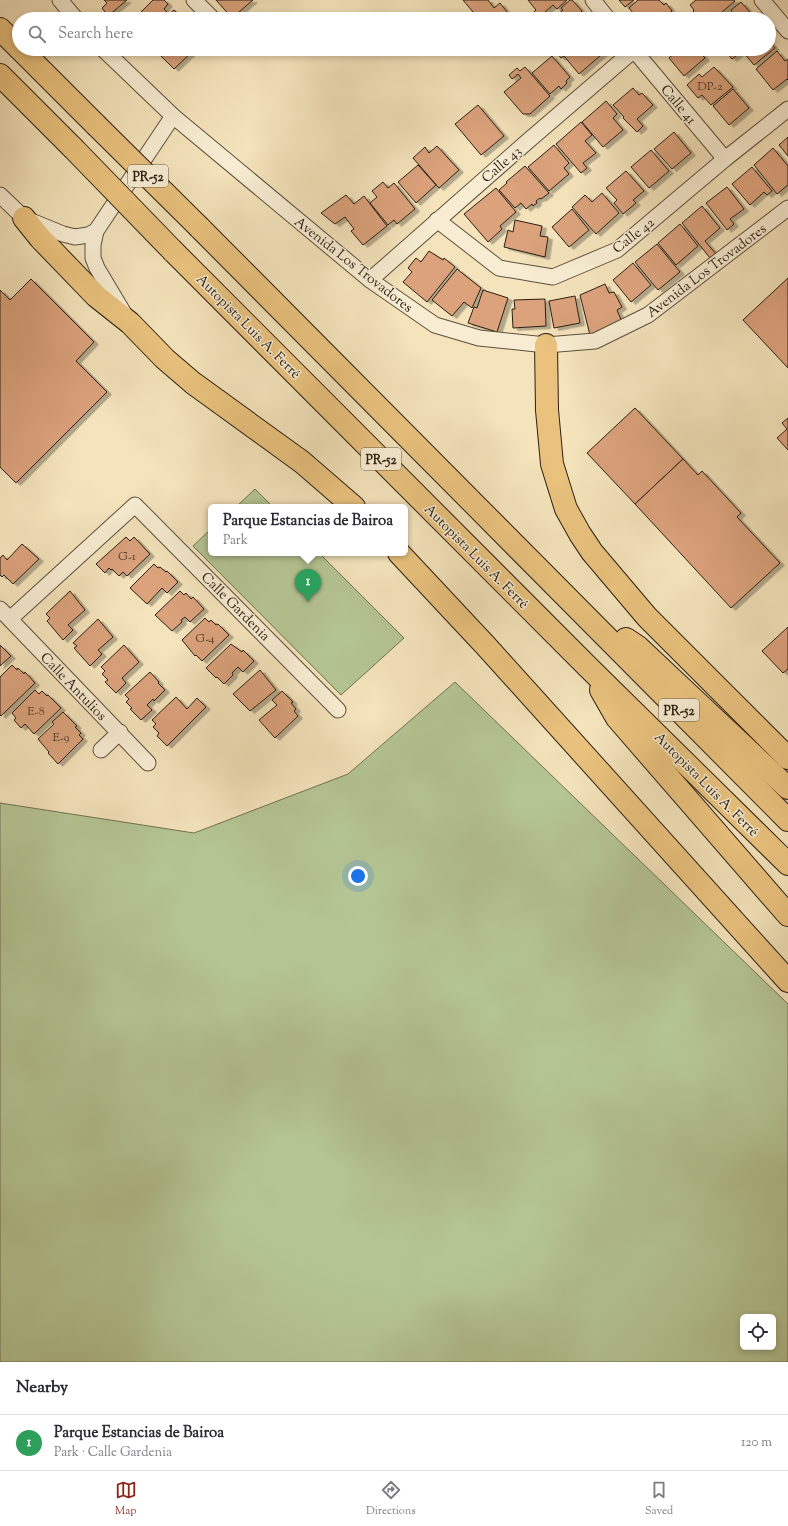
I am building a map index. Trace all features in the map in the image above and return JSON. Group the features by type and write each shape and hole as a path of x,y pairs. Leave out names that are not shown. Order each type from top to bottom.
{"highway":[{"name":"PR-52","path":"0,29 12,40"},
{"name":"PR-52","path":"28,56 788,820"},
{"name":"Autopista Luis A. Ferré","path":"0,75 173,251 788,864"},
{"path":"24,218 40,238 96,296 130,323 165,358 193,383 302,462 351,504"},
{"path":"546,345 547,410 552,464 566,509 580,534 592,552 647,617 788,758"},
{"path":"402,556 486,646 788,981"},
{"path":"571,601 638,647 788,788"},
{"path":"588,666 617,718 788,915"}],"street":[{"path":"60,0 70,12"},
{"path":"194,0 206,12"},
{"path":"592,0 602,12"},
{"path":"762,0 772,12"},
{"path":"776,17 788,31"},
{"name":"Avenida Los Trovadores","path":"110,56 173,116 370,280 435,325 479,338 546,345 595,340 648,315 788,208"},
{"name":"Calle 43","path":"370,280 626,56"},
{"name":"Calle 41","path":"640,56 725,159"},
{"name":"Calle 42","path":"437,220 498,268 553,277 617,250 725,159 788,109"},
{"path":"130,323 97,268 93,258 93,244 96,231 173,116"},
{"path":"0,195 24,218 63,234 75,237 88,235 96,231"},
{"name":"Calle Gardenia","path":"5,614 135,504 338,710"},
{"name":"Calle Antulios","path":"5,614 120,732 148,763"},
{"path":"101,750 120,732"}],"green space":[{"path":"255,489 270,504 239,504"},
{"path":"208,532 208,556 322,556 404,638 341,695 193,546"},
{"path":"455,682 788,1004 788,1362 0,1362 0,803 194,833 348,774"}],"building":[{"path":"104,0 127,0 113,12 105,12 102,8 107,3"},
{"path":"153,0 164,0 168,4 164,9 167,12 141,12"},
{"path":"216,0 253,0 239,12 227,12"},
{"path":"463,0 488,0 494,8 500,3 507,12 473,12"},
{"path":"528,0 567,0 557,9 553,5 545,12 534,12 536,10"},
{"path":"572,0 582,11 561,12 563,10 561,8"},
{"path":"619,0 634,0 625,7"},
{"path":"638,0 659,0 664,5 666,3 672,11 632,12 629,8"},
{"path":"696,0 735,1 722,12 694,12 690,5"},
{"path":"741,2 750,12 732,12 731,10"},
{"path":"777,51 785,61 788,59 788,80 787,79 773,90 756,69 771,56 776,56"},
{"path":"161,56 188,56 174,69"},
{"path":"552,56 570,77 561,89 559,86 550,94 532,73"},
{"path":"564,56 600,56 579,74"},
{"path":"671,56 703,56 705,58 684,76 669,58"},
{"path":"746,56 765,56 754,65"},
{"path":"525,67 550,96 530,114 523,114 504,92 521,78 518,74 512,79 509,75 517,68 520,71"},
{"path":"714,67 733,87 711,105 702,95 698,98 687,85 699,74 702,77"},
{"path":"633,88 639,95 642,93 653,105 637,119 643,126 637,132 613,105"},
{"path":"733,89 749,108 729,125 713,106"},
{"path":"606,101 617,114 613,118 623,130 603,147 582,122"},
{"path":"478,105 504,136 481,155 455,124"},
{"path":"581,122 592,135 585,141 596,153 583,163 587,168 581,173 556,144"},
{"path":"674,132 691,153 672,169 654,149"},
{"path":"788,137 788,156 779,145"},
{"path":"554,145 569,163 564,168 569,174 549,191 528,167"},
{"path":"437,146 459,170 439,188 413,158 425,147 429,153"},
{"path":"773,148 788,166 788,185 777,194 754,165"},
{"path":"651,150 669,171 649,188 631,167"},
{"path":"418,165 436,185 416,203 398,182"},
{"path":"525,166 549,193 536,201 537,203 533,206 532,204 526,209 521,203 515,208 499,190"},
{"path":"752,167 772,191 767,195 764,192 750,205 732,184"},
{"path":"626,171 644,191 633,200 636,203 623,214 614,203 617,200 606,188"},
{"path":"383,182 388,188 394,183 415,209 397,224 394,220 388,225 370,203 377,197 372,191"},
{"path":"727,187 744,209 730,219 734,224 727,230 706,203"},
{"path":"496,188 516,212 500,226 502,229 488,242 464,214"},
{"path":"602,193 619,213 596,234 572,207 585,195 592,202"},
{"path":"346,195 354,204 364,196 387,226 363,245 351,231 354,229 345,217 335,224 321,213"},
{"path":"702,206 720,228 705,241 716,254 710,258 682,223"},
{"path":"572,209 589,230 569,247 552,227"},
{"path":"515,220 542,226 540,236 548,237 545,257 504,247 508,230 513,232"},
{"path":"680,224 698,246 676,265 658,243"},
{"path":"657,244 680,272 658,290 635,262"},
{"path":"429,251 443,260 444,258 455,267 427,302 403,282 412,272 408,268 416,258 421,262"},
{"path":"633,263 651,285 631,302 613,280"},
{"path":"457,269 481,288 472,308 464,302 452,316 432,300"},
{"path":"788,278 788,368 743,320"},
{"path":"31,279 94,342 76,361 107,392 16,483 0,467 0,290 10,300"},
{"path":"605,284 609,293 614,292 622,307 617,310 622,322 590,335 580,295"},
{"path":"483,290 508,298 497,332 468,323 474,307 477,308"},
{"path":"575,296 580,323 554,328 549,301"},
{"path":"545,299 546,326 513,328 512,309 515,309 514,300"},
{"path":"635,408 683,459 635,504 587,453"},
{"path":"788,418 788,450 777,438 787,429 782,423"},
{"path":"683,459 698,475 702,471 741,513 737,517 780,563 731,608 635,504"},
{"path":"126,537 130,541 134,537 150,554 127,576 123,572 119,576 109,568 105,573 96,564"},
{"path":"22,544 39,559 13,584 4,575 2,577 0,575 0,558 3,555 7,560"},
{"path":"154,564 158,568 160,567 166,572 167,571 178,582 167,593 162,588 147,604 130,588"},
{"path":"70,591 85,610 68,625 73,630 63,640 47,621 50,618 46,614"},
{"path":"180,591 184,595 186,593 191,599 193,597 204,609 190,622 185,617 181,620 182,622 172,631 155,615"},
{"path":"205,618 209,622 211,620 216,625 218,624 229,635 202,661 196,655 195,656 182,640"},
{"path":"98,619 113,637 98,650 102,654 90,666 74,648 77,646 73,643"},
{"path":"788,627 788,669 783,673 762,651"},
{"path":"231,644 242,652 243,650 254,661 243,672 238,667 232,673 233,675 224,684 206,668"},
{"path":"0,645 11,656 0,666"},
{"path":"124,645 139,662 122,678 126,683 116,693 105,682 108,680 102,674 105,671 101,667"},
{"path":"12,665 24,674 25,672 35,683 1,716 0,677"},
{"path":"260,670 276,690 250,711 233,694"},
{"path":"150,672 165,690 154,701 153,699 147,705 152,710 141,720 130,709 132,708 126,702 129,699 125,695"},
{"path":"35,690 39,694 42,691 47,696 48,695 61,708 34,734 25,724 21,728 14,720 16,718 12,713"},
{"path":"282,691 293,702 291,703 296,709 294,711 298,716 275,738 259,720 277,705 272,700"},
{"path":"176,697 187,709 197,698 206,707 167,746 157,736 159,733 153,727 156,724 152,720"},
{"path":"63,712 77,726 75,727 81,733 79,735 83,739 58,764 38,739 54,724 52,722"}],"place":[{"name":"Parque Estancias de Bairoa","path":"308,602"}]}
